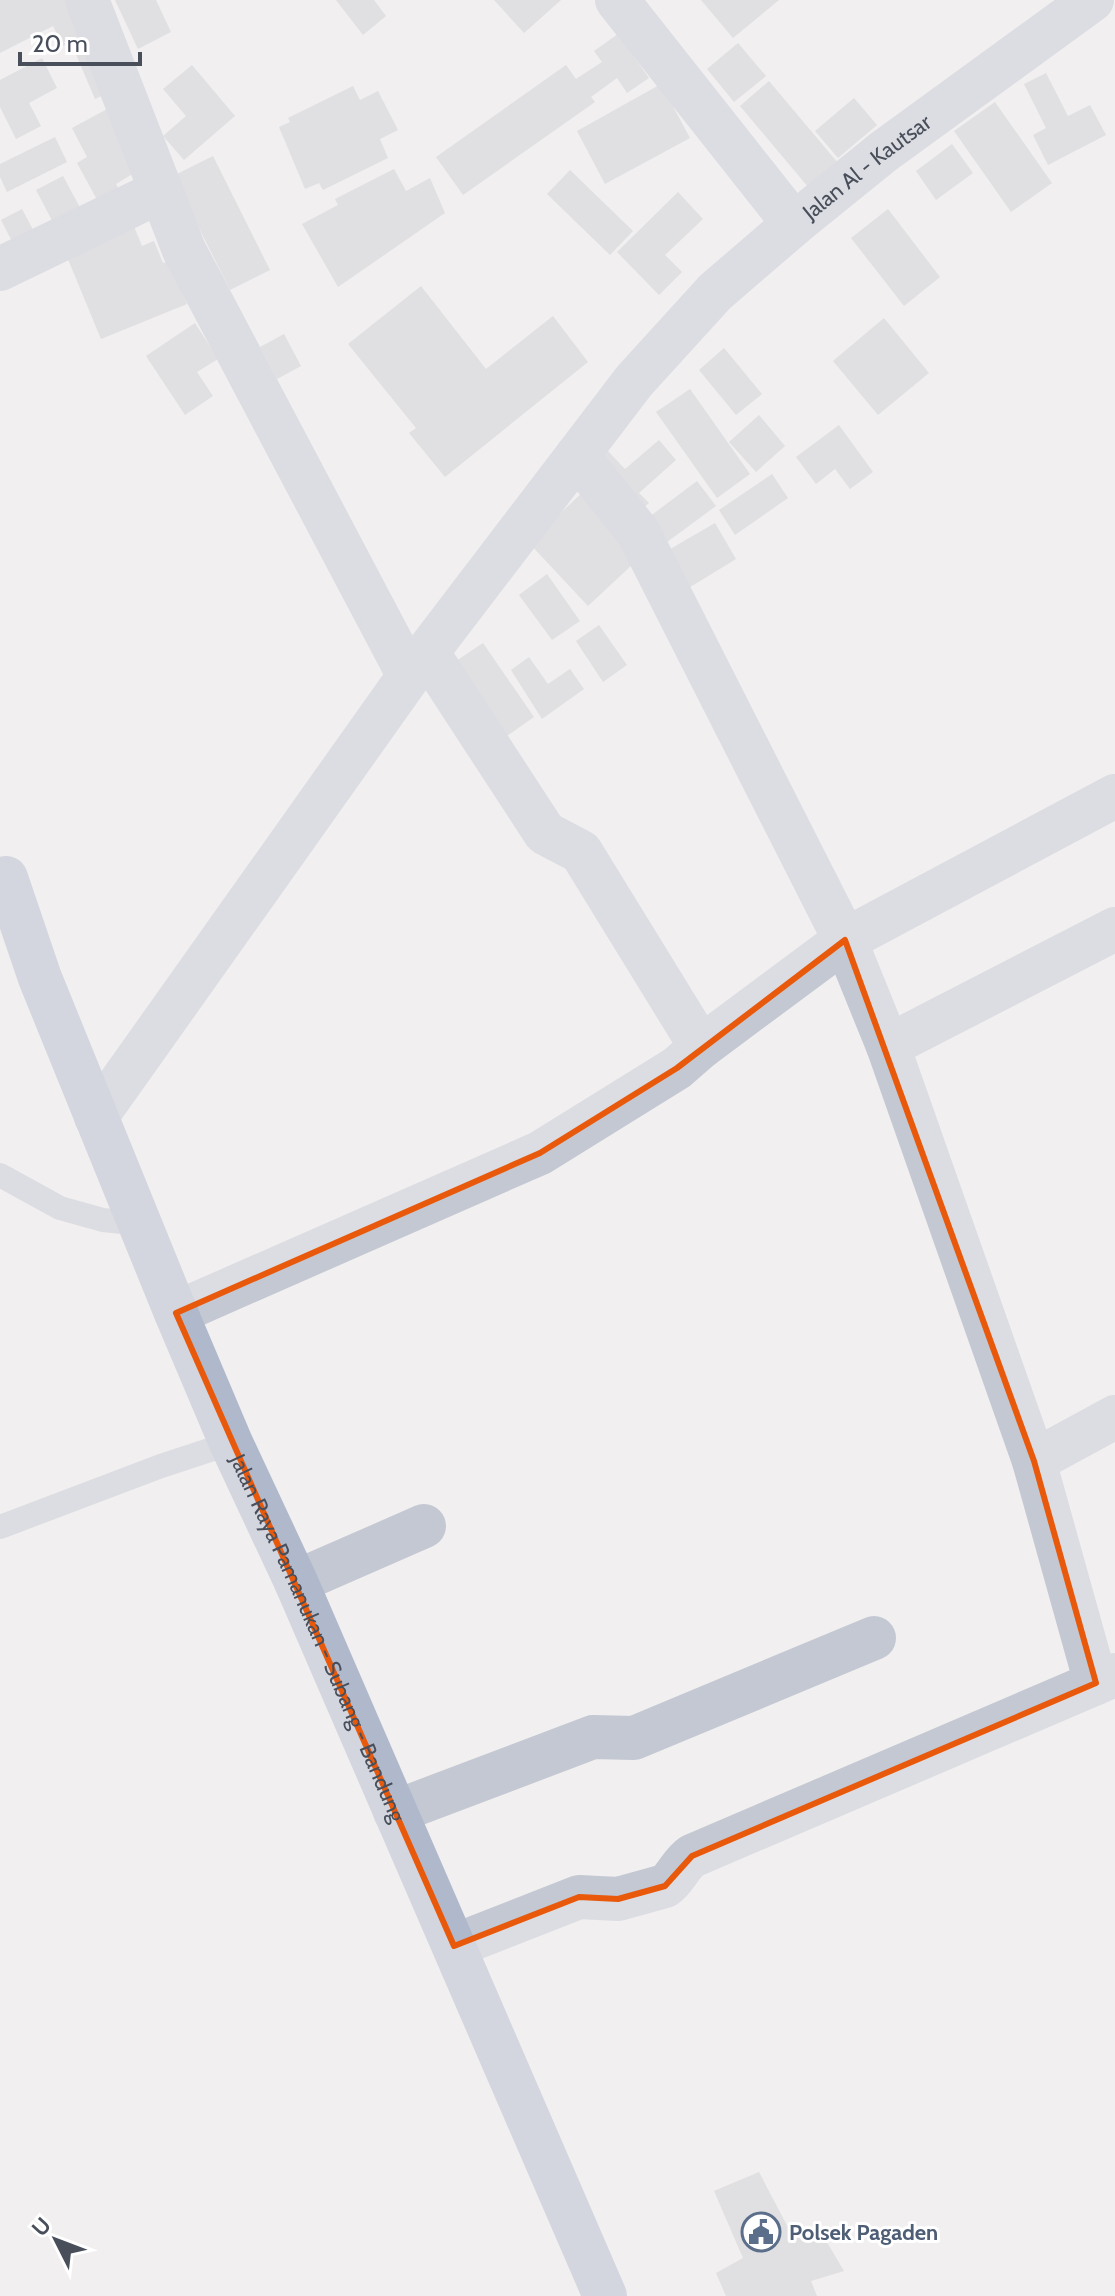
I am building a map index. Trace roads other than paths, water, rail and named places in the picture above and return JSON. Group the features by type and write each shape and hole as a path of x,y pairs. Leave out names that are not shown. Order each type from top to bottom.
{"main road":[{"name":"Jalan Raya Pamanukan - Subang - Bandung","path":"2,878 96,1117 122,1222 176,1313 213,1449 296,1582 605,2296"},
{"path":"0,951 40,978"}],"street":[{"path":"87,0 184,250 418,664 545,833 581,852 701,1047"},
{"name":"Jalan Al - Kautsar","path":"617,0 794,224 883,152 1092,0"},
{"path":"1103,0 1115,26"},
{"path":"0,269 161,191"},
{"path":"96,1117 418,664 634,381 715,292 794,224"},
{"path":"454,1946 579,1897 618,1899 670,1884 684,1861 692,1856 1106,1679 1034,1461 888,1046 845,940 638,532 577,456"},
{"path":"176,1313 540,1153 677,1068 845,940 1115,796"},
{"path":"888,1046 1115,929"},
{"path":"1034,1461 1115,1417"},
{"path":"296,1582 424,1526"},
{"path":"395,1812 593,1737 634,1738 874,1638"}],"lane":[{"path":"0,1175 60,1208 122,1222"},
{"path":"0,1527 213,1449"}],"place":[{"name":"Polsek Pagaden","path":"761,2232"}]}
